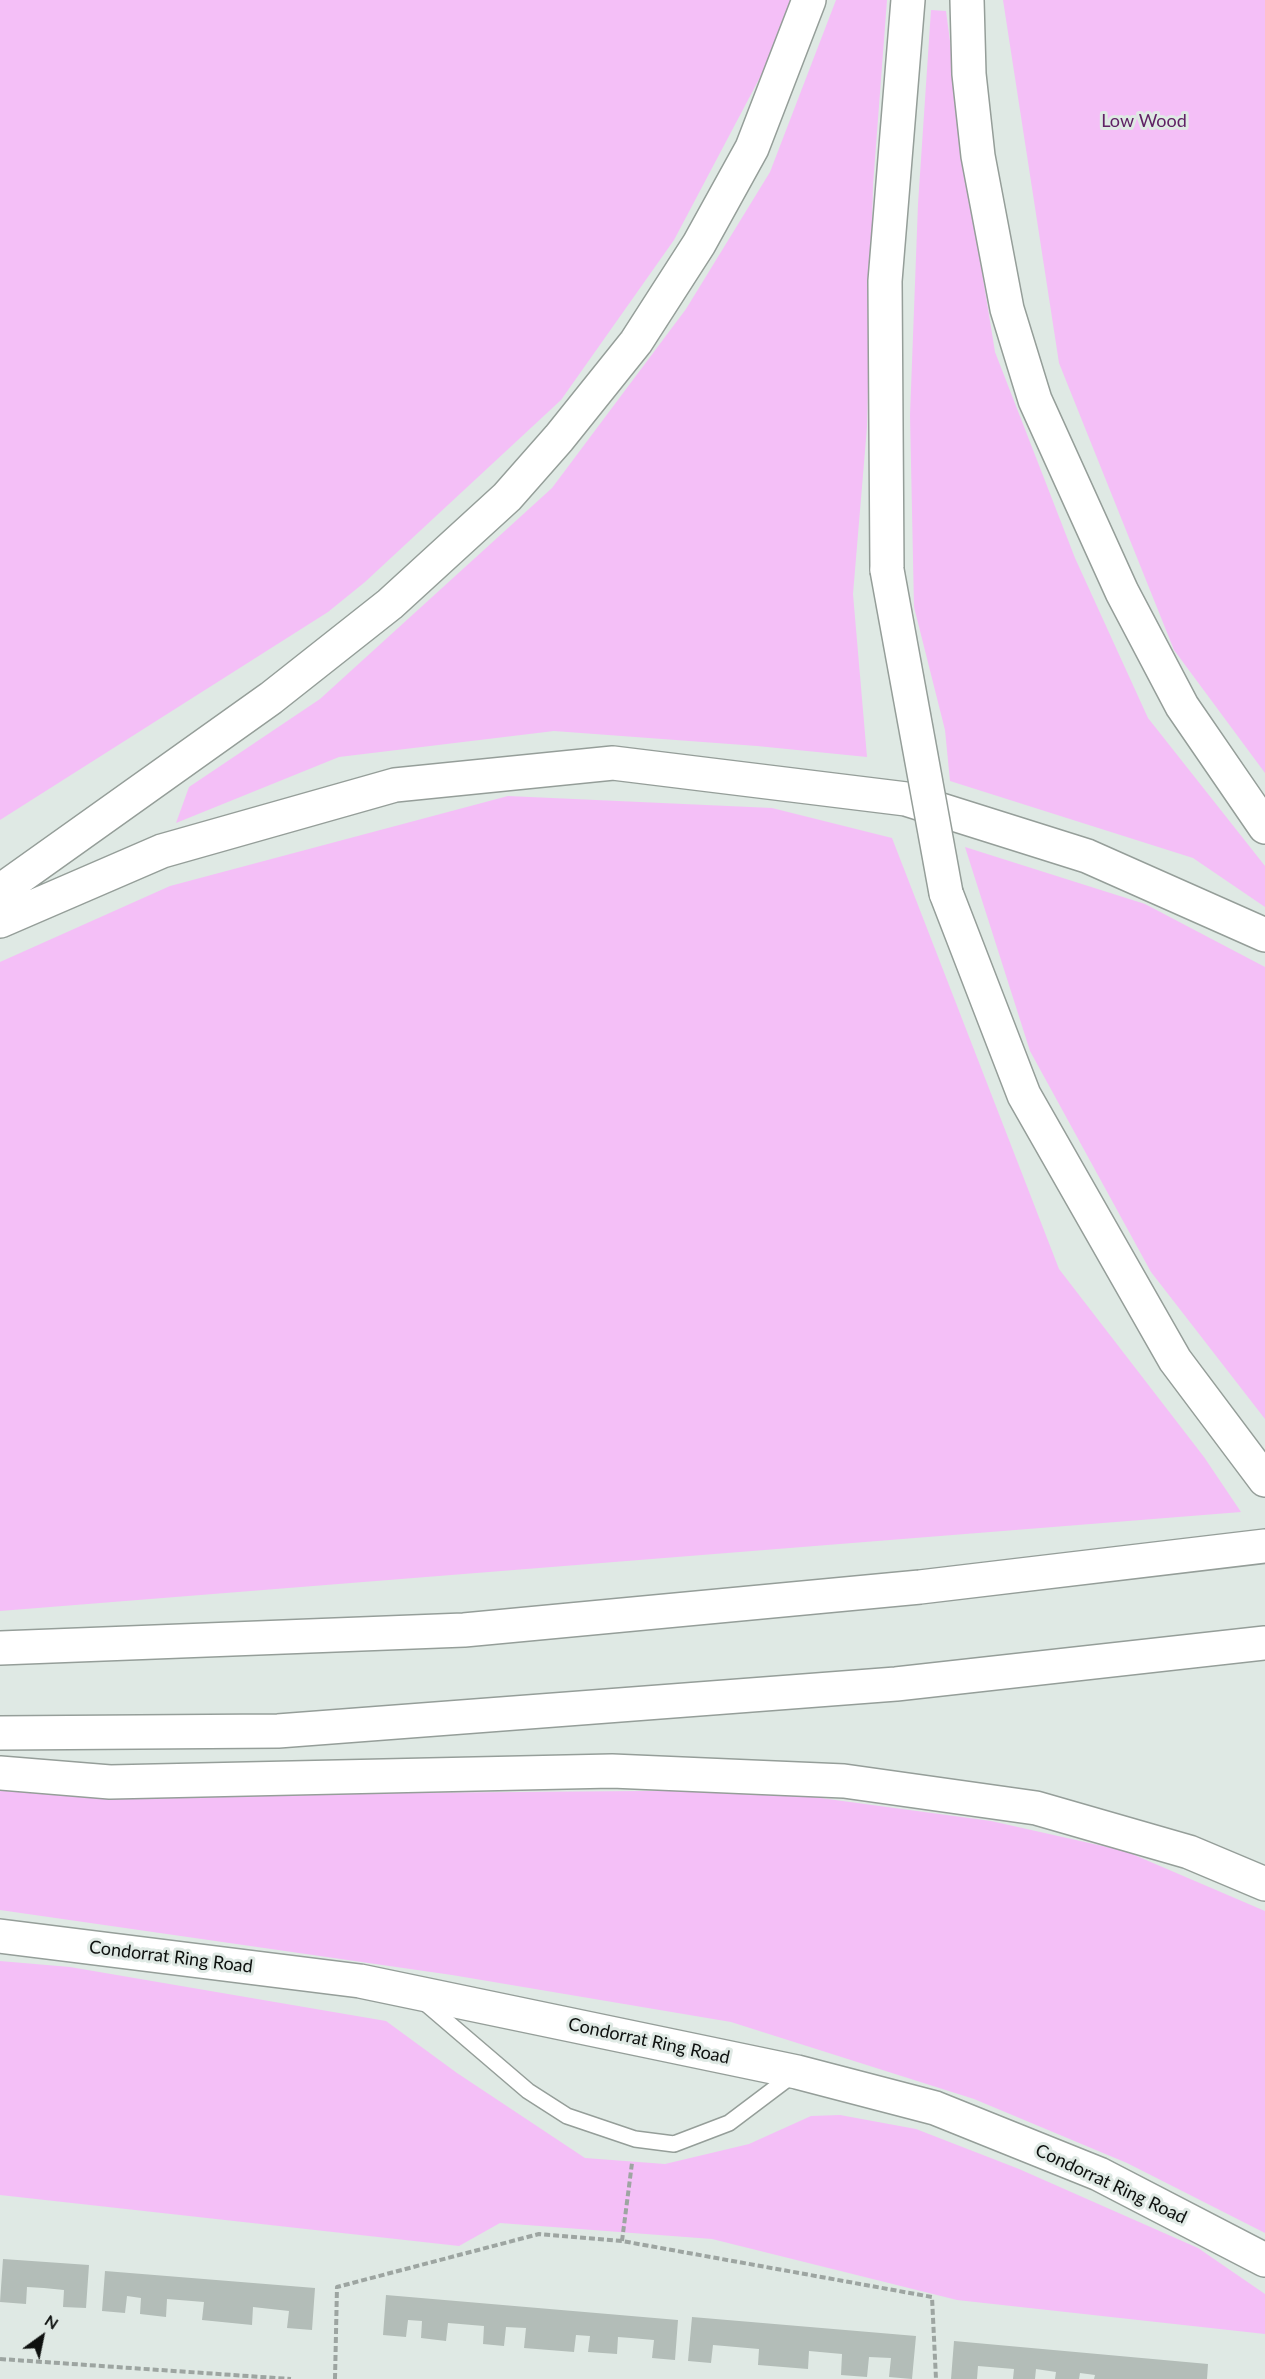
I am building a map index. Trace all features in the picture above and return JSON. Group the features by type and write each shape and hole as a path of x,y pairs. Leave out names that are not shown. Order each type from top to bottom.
{"main road":[{"path":"0,891 271,698 390,604 507,497 559,438 636,342 699,244 752,148 809,0"},
{"path":"908,0 885,281 887,570 946,893 1024,1095 1175,1360 1265,1480"},
{"path":"967,0 969,74 978,156 1007,309 1035,400 1122,592 1182,706 1265,827"},
{"path":"0,921 162,851 395,785 613,763 906,800 1087,856 1265,935"},
{"path":"0,1648 464,1630 920,1587 1265,1546"},
{"path":"0,1733 278,1731 896,1684 1265,1643"},
{"path":"0,1773 110,1782 612,1771 844,1780 1036,1808 1189,1852 1265,1884"},
{"name":"Condorrat Ring Road","path":"0,1936 360,1981 797,2072 935,2108 1100,2174 1265,2260"}],"lane":[{"path":"411,1992 528,2091 567,2116 635,2139 674,2144 729,2123 797,2072"}],"path":[{"path":"622,2241 635,2139"},
{"path":"334,2379 337,2287 539,2234 622,2241 932,2297 936,2379"},
{"path":"0,2359 291,2379"}],"green space":[{"path":"0,0 793,0 785,30 674,240 561,400 365,582 328,612 0,820"},
{"path":"836,0 887,0 873,185 867,427 853,594 867,757 757,746 554,731 339,757 176,823 189,787 320,699 552,488 686,309 770,172"},
{"name":"Low Wood","path":"1003,0 1265,0 1265,773 1174,650 1059,363"},
{"path":"931,10 946,11 975,229 995,352 1075,558 1148,718 1265,866 1265,907 1193,858 950,781 945,730 914,607 910,415 918,204"},
{"path":"508,796 772,808 892,838 1059,1269 1204,1457 1241,1512 0,1611 0,962 170,886"},
{"path":"965,847 1145,904 1265,967 1265,1419 1151,1272 1030,1051"},
{"path":"0,1786 278,1794 761,1790 991,1821 1125,1851 1265,1911 1265,2233 1127,2163 974,2099 731,2022 452,1975 0,1910"},
{"path":"0,1961 70,1967 386,2021 457,2073 585,2158 665,2164 749,2144 811,2116 840,2115 916,2129 1019,2169 1198,2248 1265,2294 1265,2334 957,2300 712,2239 500,2223 459,2246 0,2195"}],"building":[{"path":"3,2259 89,2265 86,2308 63,2307 64,2290 44,2288 27,2287 26,2304 0,2302"},
{"path":"105,2271 315,2288 312,2330 287,2328 289,2311 253,2307 252,2325 202,2320 204,2302 167,2299 166,2317 140,2314 141,2298 127,2296 125,2313 102,2311"},
{"path":"386,2295 678,2320 675,2360 652,2358 654,2340 631,2338 618,2337 617,2354 588,2352 590,2336 576,2335 574,2352 524,2348 526,2328 506,2327 504,2346 483,2344 484,2326 448,2323 446,2341 421,2338 422,2321 408,2320 406,2337 383,2335"},
{"path":"692,2317 916,2336 912,2379 889,2377 891,2358 869,2357 867,2377 841,2375 842,2354 809,2351 808,2369 758,2365 759,2349 713,2345 711,2363 688,2361"},
{"path":"954,2341 1208,2364 1207,2379 1094,2379 1095,2375 1080,2373 1079,2379 1055,2379 1056,2372 1036,2369 1035,2379 1013,2379 1014,2369 978,2366 977,2379 951,2379"}]}
